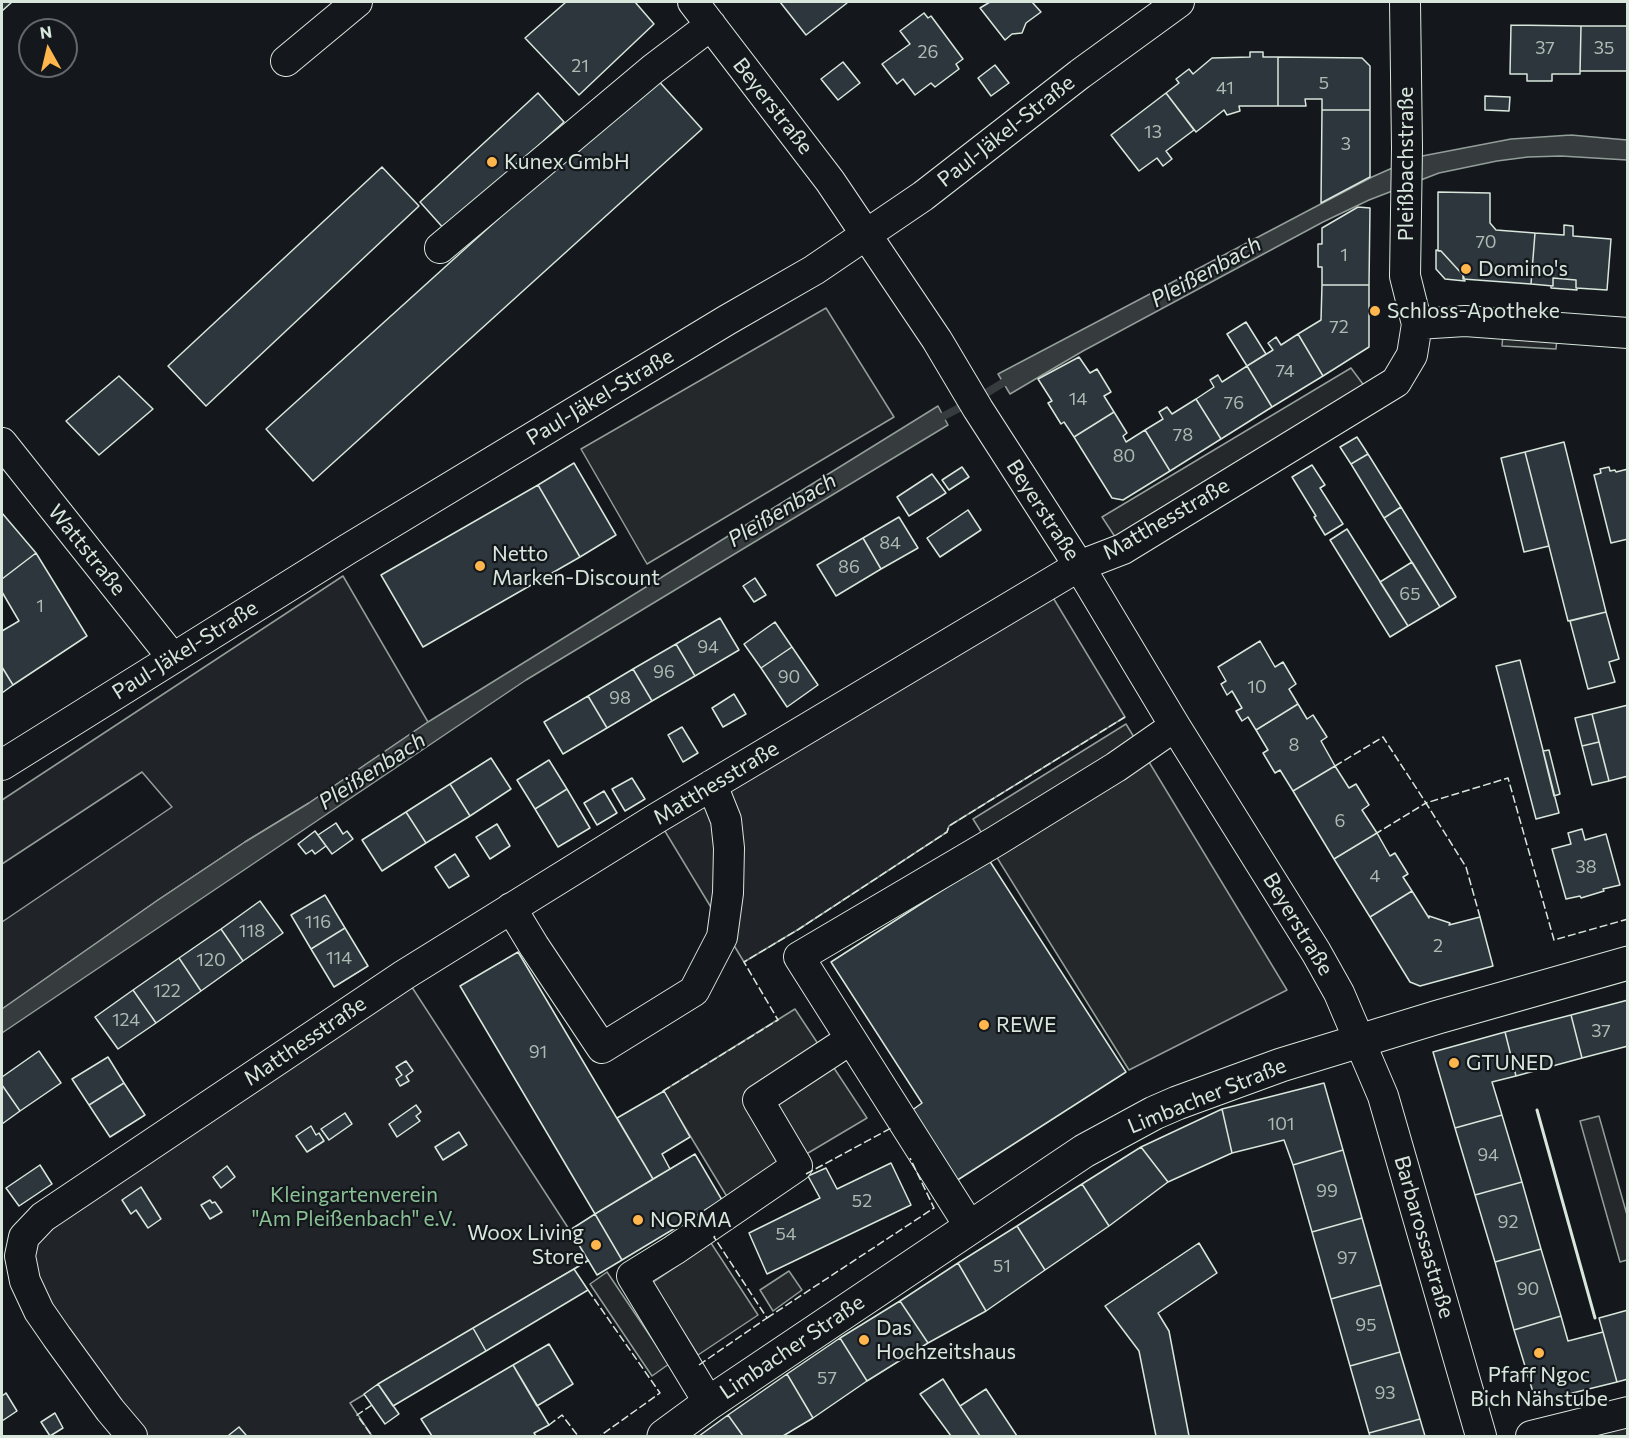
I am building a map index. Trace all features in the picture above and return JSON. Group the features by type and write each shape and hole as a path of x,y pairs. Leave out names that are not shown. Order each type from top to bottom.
{"main road":[{"name":"Limbacher Straße","path":"664,1437 703,1392 970,1227 1084,1151 1154,1113 1281,1065 1628,963"}],"street":[{"path":"286,61 357,2"},
{"name":"Beyerstraße","path":"693,2 823,171 937,340 971,399 1079,566 1322,963 1339,993 1358,1041"},
{"name":"Paul-Jäkel-Straße","path":"2,765 419,505 814,270 923,195 1080,74 1179,2"},
{"name":"Pleißbachstraße","path":"1406,2 1405,276 1417,324"},
{"path":"440,249 653,69 711,25"},
{"path":"1417,324 1465,321 1628,333"},
{"name":"Matthesstraße","path":"132,1437 39,1311 25,1281 20,1256 24,1237 43,1217 394,981 512,908 712,785 1079,566 1124,549 1396,382 1412,355 1417,324"},
{"name":"Wattstraße","path":"2,443 172,657"},
{"path":"970,1227 799,957 996,841 1116,767 1175,726"},
{"path":"512,908 534,946 602,1048 694,991 722,937 728,893 729,848 726,820 712,785"},
{"path":"703,1392 632,1276 797,1166 758,1100 851,1039"},
{"name":"Barbarossastraße","path":"1358,1041 1383,1096 1481,1437"},
{"path":"1531,1437 1628,1412"}],"green space":[{"path":"343,576 428,722 309,803 158,900 2,1009 2,922 172,807 142,772 2,864 2,800"},
{"path":"1046,586 1125,717 949,826 947,832 799,929 744,962 657,818"},
{"name":"Kleingartenverein \"Am Pleißenbach\" e.V.","path":"404,975 589,1260 350,1403 372,1436 132,1436 57,1337 24,1237"}],"shaded area":[{"path":"826,308 894,417 647,564 581,449"},
{"path":"1503,334 1557,338 1556,349 1502,346"},
{"path":"1351,368 1374,399 1123,549 1102,517"},
{"path":"1126,724 1287,990 1129,1070 973,819"},
{"path":"795,1009 867,1118 729,1200 663,1091"},
{"path":"1599,1116 1627,1215 1627,1260 1620,1262 1580,1121"},
{"path":"711,1243 758,1315 698,1355 652,1283"},
{"path":"789,1271 802,1290 773,1311 760,1290"},
{"path":"607,1272 669,1364 652,1376 590,1284"},
{"path":"1627,1421 1627,1436 1568,1436"}],"water":[{"path":"1571,135 1627,140 1627,160 1561,156 1528,157 1439,173 1369,200 1323,222 1083,351 1010,394 998,374 1372,177 1417,157 1511,139"},
{"path":"938,406 948,425 526,680 2,1033 2,1009 158,900 309,803 428,722"}],"building":[{"path":"2,2 12,2 2,11"},
{"path":"566,2 635,2 654,24 579,95 525,38"},
{"path":"780,2 846,2 847,3 806,35"},
{"path":"990,2 1032,2 1041,12 1026,23 1022,33 1012,34 1005,40 980,8"},
{"path":"924,13 928,18 931,16 963,59 956,64 959,69 935,87 931,83 915,95 903,79 897,84 882,64 910,44 900,31"},
{"path":"1511,25 1581,26 1580,74 1552,74 1552,81 1527,81 1527,74 1510,74"},
{"path":"1581,26 1628,26 1628,71 1580,71"},
{"path":"1250,52 1263,52 1263,57 1278,57 1278,106 1239,106 1240,111 1227,115 1224,110 1196,132 1166,93 1179,83 1176,79 1189,69 1193,74 1212,58 1250,57"},
{"path":"1278,57 1362,58 1370,66 1370,110 1322,110 1322,99 1305,99 1306,106 1278,106"},
{"path":"843,62 860,83 838,100 821,79"},
{"path":"995,65 1009,83 991,96 978,78"},
{"path":"655,77 702,129 313,481 266,429"},
{"name":"Kunex GmbH","path":"538,93 564,122 446,231 420,202"},
{"path":"1166,93 1194,130 1166,151 1172,159 1163,166 1157,158 1139,171 1111,135"},
{"path":"1485,96 1510,97 1509,111 1485,110"},
{"path":"1322,110 1370,110 1370,177 1321,203"},
{"path":"382,167 419,206 206,406 168,366"},
{"path":"1438,192 1490,193 1490,223 1496,230 1535,233 1531,284 1463,279 1463,275 1441,251 1438,251"},
{"path":"1358,207 1370,208 1369,285 1322,285 1322,267 1318,267 1318,244 1322,244 1322,228"},
{"path":"1564,225 1573,226 1573,236 1611,239 1607,290 1576,288 1576,280 1553,278 1553,286 1531,284 1535,233 1564,235"},
{"path":"1436,250 1441,251 1463,275 1465,281 1445,279 1436,269"},
{"path":"1553,278 1576,280 1577,290 1551,288"},
{"path":"1322,285 1369,285 1369,347 1323,376 1298,334 1321,320"},
{"path":"1246,322 1266,354 1247,366 1227,334"},
{"path":"1298,334 1323,376 1272,407 1247,366 1273,350 1268,343 1276,337 1281,345"},
{"path":"1079,357 1090,373 1097,369 1111,392 1104,396 1114,412 1074,437 1064,422 1061,424 1048,403 1052,401 1038,379"},
{"path":"1247,366 1272,407 1221,439 1196,399 1214,387 1210,380 1218,375 1222,382"},
{"path":"119,376 153,409 99,455 66,421"},
{"path":"1196,399 1221,439 1170,471 1145,430 1163,419 1159,412 1167,407 1172,414"},
{"path":"1114,412 1127,433 1123,436 1126,442 1145,430 1170,471 1123,500 1112,498 1074,437"},
{"path":"1357,437 1368,454 1351,464 1340,447"},
{"path":"1564,442 1606,612 1568,621 1525,452"},
{"path":"1525,452 1549,546 1524,552 1501,458"},
{"path":"1368,454 1401,507 1384,518 1351,464"},
{"path":"574,463 616,535 580,557 538,485"},
{"path":"1312,465 1325,485 1320,488 1343,524 1325,535 1292,477"},
{"path":"962,467 969,477 949,490 942,480"},
{"path":"1609,467 1610,471 1615,470 1616,472 1628,469 1628,539 1611,543 1594,475 1601,473 1600,469"},
{"path":"932,474 946,493 909,516 897,497"},
{"name":"Netto Marken-Discount","path":"538,485 580,557 423,647 381,575"},
{"path":"1401,507 1456,597 1440,607 1384,518"},
{"path":"968,510 981,530 940,557 927,538"},
{"path":"2,513 36,553 2,579"},
{"path":"899,517 918,548 881,569 863,538"},
{"path":"1347,529 1408,626 1390,637 1330,540"},
{"path":"863,538 881,569 836,596 817,565"},
{"path":"36,553 87,636 13,685 2,667 2,631 19,621 2,592 2,579"},
{"path":"1412,562 1440,607 1408,626 1380,582"},
{"path":"755,578 766,595 754,602 743,586"},
{"path":"1606,612 1619,659 1609,662 1615,682 1588,689 1570,621"},
{"path":"720,618 739,650 695,676 676,644"},
{"path":"775,622 792,647 761,668 744,644"},
{"path":"1260,641 1275,667 1283,662 1296,684 1289,689 1298,704 1256,730 1248,717 1242,721 1236,711 1242,708 1232,691 1227,695 1221,684 1226,681 1218,667"},
{"path":"676,644 695,676 652,701 633,669"},
{"path":"792,647 818,685 787,707 761,668"},
{"path":"1520,660 1559,813 1536,819 1496,666"},
{"path":"2,667 13,685 2,693"},
{"path":"633,669 652,701 607,728 588,696"},
{"path":"734,694 746,714 723,727 712,708"},
{"path":"588,696 607,728 563,754 544,722"},
{"path":"1298,704 1307,719 1313,715 1327,737 1321,741 1335,766 1293,791 1280,770 1275,773 1263,753 1268,750 1256,730"},
{"path":"1628,705 1628,776 1609,781 1592,714"},
{"path":"1592,714 1599,742 1582,746 1575,718"},
{"path":"682,727 698,753 683,762 668,735"},
{"path":"1599,742 1609,781 1592,785 1582,746"},
{"path":"1549,750 1560,794 1554,796 1543,751"},
{"path":"491,758 511,789 470,816 450,784"},
{"path":"549,760 567,789 535,809 517,780"},
{"path":"1335,766 1349,788 1356,784 1369,805 1362,810 1377,833 1334,859 1293,791"},
{"path":"632,778 645,799 625,811 612,789"},
{"path":"450,784 470,816 426,843 406,812"},
{"path":"567,789 590,828 558,847 535,809"},
{"path":"604,791 617,813 597,825 584,803"},
{"path":"406,812 426,843 382,871 362,840"},
{"path":"336,823 343,834 347,831 353,839 332,854 318,835"},
{"path":"497,824 510,846 490,859 476,837"},
{"path":"1582,829 1585,840 1606,834 1620,885 1581,898 1580,896 1566,899 1552,849 1571,844 1568,833"},
{"path":"315,831 326,846 315,854 312,850 306,854 298,844"},
{"path":"1377,833 1390,856 1395,853 1408,874 1403,877 1412,891 1370,917 1334,859"},
{"path":"455,854 469,876 449,888 435,867"},
{"name":"REWE","path":"989,860 1126,1072 956,1181 911,1111 922,1103 831,962"},
{"path":"1412,891 1429,918 1429,916 1450,923 1449,925 1480,917 1493,966 1420,986 1410,982 1370,917"},
{"path":"325,895 345,928 311,949 291,915"},
{"path":"260,901 283,933 243,961 221,929"},
{"path":"345,928 368,966 334,987 311,949"},
{"path":"221,929 243,961 201,991 179,958"},
{"path":"518,952 653,1179 595,1214 460,986"},
{"path":"179,958 201,991 156,1023 133,990"},
{"path":"133,990 156,1023 118,1049 95,1017"},
{"path":"1628,1000 1628,1046 1582,1058 1571,1015"},
{"path":"1571,1015 1582,1058 1516,1076 1505,1032"},
{"path":"1505,1032 1516,1076 1492,1082 1502,1115 1455,1128 1433,1052"},
{"path":"39,1051 61,1083 20,1111 2,1085 2,1077"},
{"path":"108,1057 124,1083 89,1105 72,1079"},
{"path":"406,1061 413,1071 406,1076 409,1081 400,1086 396,1079 402,1075 396,1067"},
{"path":"124,1083 145,1115 110,1137 89,1105"},
{"path":"1324,1083 1343,1150 1293,1165 1284,1140 1232,1153 1222,1109"},
{"path":"2,1085 20,1111 2,1124"},
{"path":"664,1091 690,1137 662,1154 670,1169 653,1179 617,1118"},
{"path":"416,1105 421,1112 416,1116 420,1121 397,1137 389,1124"},
{"path":"1222,1109 1232,1153 1168,1182 1141,1147"},
{"path":"345,1113 352,1124 329,1140 321,1129"},
{"path":"1502,1115 1522,1182 1475,1195 1455,1128"},
{"path":"311,1126 316,1135 319,1133 324,1141 307,1152 296,1136"},
{"path":"459,1132 467,1145 443,1160 435,1147"},
{"path":"1141,1147 1168,1182 1109,1226 1082,1184"},
{"path":"1343,1150 1362,1218 1312,1232 1293,1165"},
{"path":"695,1154 722,1200 622,1260 595,1214"},
{"path":"891,1163 911,1205 767,1274 749,1233 820,1198 808,1176 826,1168 837,1189"},
{"path":"40,1165 52,1184 19,1206 6,1188"},
{"path":"227,1166 235,1177 221,1188 213,1177"},
{"path":"1522,1182 1541,1249 1495,1262 1475,1195"},
{"path":"1082,1184 1109,1226 1045,1270 1017,1226"},
{"path":"141,1187 161,1219 148,1228 136,1210 131,1214 122,1200"},
{"path":"210,1200 212,1203 215,1202 222,1212 210,1219 201,1205"},
{"name":"Woox Living Store","path":"595,1214 622,1260 597,1275 570,1230"},
{"path":"1362,1218 1381,1285 1331,1299 1312,1232"},
{"path":"1017,1226 1045,1270 986,1311 958,1263"},
{"path":"1199,1243 1217,1273 1158,1313 1169,1331 1189,1436 1156,1436 1139,1351 1105,1306"},
{"path":"1541,1249 1561,1316 1514,1330 1495,1262"},
{"path":"958,1263 986,1311 928,1343 900,1301"},
{"path":"574,1269 588,1290 486,1351 473,1328"},
{"path":"1381,1285 1400,1352 1350,1366 1331,1299"},
{"path":"900,1301 928,1343 867,1381 840,1338"},
{"path":"1628,1310 1628,1379 1617,1382 1599,1318"},
{"path":"1561,1316 1568,1341 1603,1332 1617,1382 1536,1402 1514,1330"},
{"path":"473,1328 486,1351 393,1406 378,1384"},
{"path":"840,1338 867,1381 813,1418 787,1374"},
{"path":"549,1344 573,1384 537,1406 513,1365"},
{"path":"1400,1352 1420,1419 1369,1433 1350,1366"},
{"path":"513,1365 549,1425 534,1433 536,1436 432,1436 421,1419"},
{"path":"787,1374 813,1418 783,1436 743,1436 728,1415"},
{"path":"943,1379 980,1436 951,1436 920,1394"},
{"path":"378,1384 399,1414 385,1424 364,1394"},
{"path":"986,1389 1017,1436 980,1436 960,1406"},
{"path":"6,1393 17,1411 2,1421 2,1396"},
{"path":"55,1413 63,1428 50,1436 41,1422"},
{"path":"728,1415 743,1436 699,1436"},
{"path":"1420,1419 1425,1436 1370,1436 1369,1433"},
{"path":"239,1427 245,1436 229,1435"}],"waterway":[{"name":"Pleißenbach","path":"936,420 1011,378"}],"fence":[{"path":"663,1091 778,1020 744,962 799,929 947,832 949,826 1125,717"},
{"path":"1335,766 1383,737 1426,803 1377,833"},
{"path":"1480,917 1466,867 1426,803 1508,778 1554,940 1628,919"},
{"path":"806,1174 893,1127"},
{"path":"767,1318 934,1208 910,1158"},
{"path":"699,1365 767,1318 715,1236"},
{"path":"574,1269 589,1260"},
{"path":"588,1290 660,1393 600,1436"},
{"path":"372,1405 357,1415 372,1436"},
{"path":"549,1425 562,1415 578,1436"}],"wall":[{"path":"1537,1110 1595,1318"}],"place":[{"name":"Kunex GmbH","path":"492,162"},
{"name":"Domino's","path":"1466,269"},
{"name":"Schloss-Apotheke","path":"1375,311"},
{"name":"Netto Marken-Discount","path":"480,566"},
{"name":"REWE","path":"984,1025"},
{"name":"GTUNED","path":"1454,1063"},
{"name":"NORMA","path":"638,1220"},
{"name":"Woox Living Store","path":"596,1245"},
{"name":"Das Hochzeitshaus","path":"864,1340"},
{"name":"Pfaff Ngoc Bich Nähstube","path":"1539,1353"}]}
